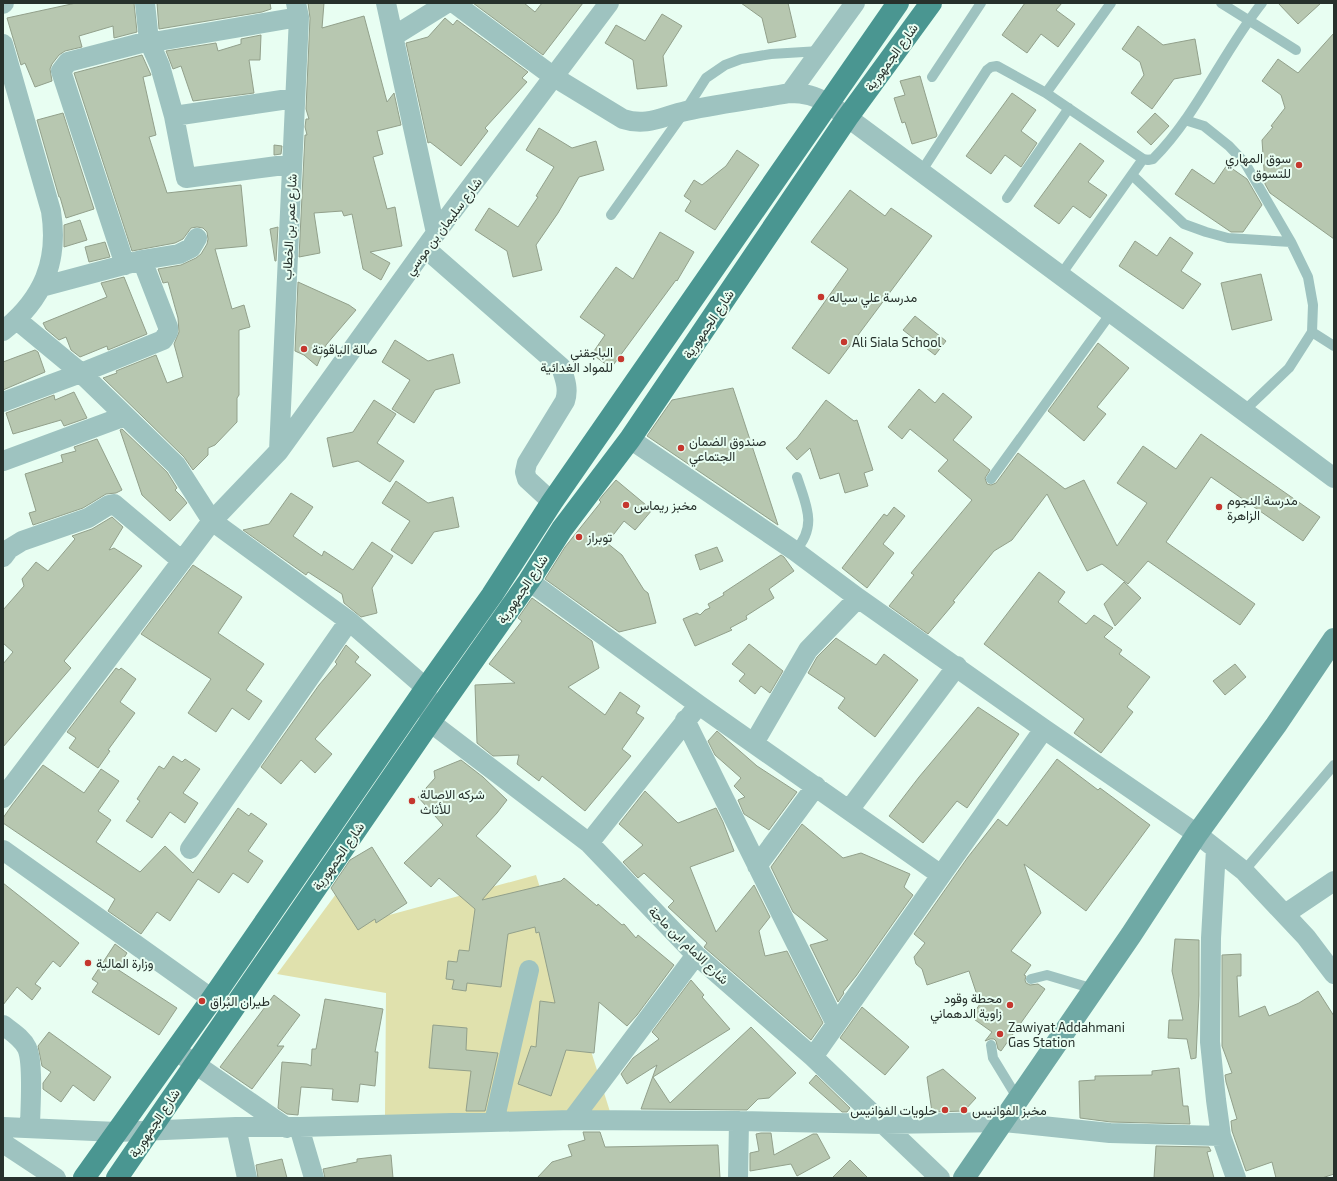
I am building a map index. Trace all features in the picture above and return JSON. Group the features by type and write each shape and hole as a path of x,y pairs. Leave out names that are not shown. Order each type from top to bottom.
{"main road":[{"name":"شارع الجمهورية","path":"84,1178 212,999 426,688 492,595 552,502 898,3"},
{"name":"شارع الجمهورية","path":"117,1178 194,1063 529,581 562,529 630,439 847,118 931,3"},
{"path":"964,1178 1004,1122 1198,834 1276,725 1334,639"}],"street":[{"path":"145,3 149,41 160,66 174,116 186,178 292,164"},
{"path":"386,3 394,36 431,240 561,367 566,381 568,394 565,401 527,463 525,472 527,479 552,502"},
{"path":"454,3 554,77 623,119 631,122 648,122 685,111 790,93 804,93 828,103 1334,478"},
{"name":"شارع سليمان بن موسي","path":"3,798 212,521 279,451 431,240 609,3"},
{"path":"790,93 854,3"},
{"path":"394,36 437,6"},
{"path":"3,402 159,343 166,336 168,327 133,262 61,71 68,62 149,41 160,41 297,10"},
{"name":"شارع عمر بن الخطاب","path":"279,451 295,98 297,10"},
{"path":"3,44 51,211 53,226 52,249 47,272 41,287 27,310 10,325 81,373 176,465 212,521 349,620 426,688 430,722"},
{"path":"174,116 295,98"},
{"path":"41,287 133,262 182,253 191,248 197,238"},
{"path":"3,461 125,416"},
{"path":"630,439 795,551 858,598 957,666 1044,729 1198,834 1244,871 1306,937 1334,974"},
{"path":"3,557 8,549 22,541 88,518 109,505 114,504 182,560"},
{"path":"529,581 700,705 941,875"},
{"path":"754,743 808,650 858,598"},
{"path":"190,849 349,620"},
{"path":"849,810 957,666"},
{"path":"589,843 685,720 700,705"},
{"path":"685,720 836,1024"},
{"name":"شارع الامام ابن ماجة","path":"430,722 589,843 696,955 813,1057 940,1178"},
{"path":"813,1057 1044,729"},
{"path":"757,866 816,786"},
{"path":"1216,849 1211,938 1210,1042 1221,1136 1236,1178"},
{"path":"3,850 212,999"},
{"path":"1285,914 1334,880"},
{"path":"572,1120 696,955"},
{"path":"494,1122 529,970"},
{"path":"3,1025 20,1038 29,1053 31,1078 30,1128"},
{"path":"175,1050 293,1128 314,1178"},
{"path":"3,1127 117,1132 572,1120 884,1124 1004,1122 1110,1133 1221,1136"},
{"path":"738,1121 738,1178"},
{"path":"236,1128 247,1178"},
{"path":"3,1143 56,1178"}],"lane":[{"path":"932,77 981,3"},
{"path":"1046,93 1111,3"},
{"path":"1221,3 1296,50"},
{"path":"921,172 987,70 991,67 997,66 1046,93 1143,159 1153,159 1185,120 1248,20 1262,3"},
{"path":"611,215 685,111 706,78 725,65 740,59 771,54 820,51"},
{"path":"1007,198 1069,108"},
{"path":"1185,120 1204,126 1229,146 1245,163 1291,242 1308,277 1313,305 1312,332 1289,368 1244,410"},
{"path":"1060,276 1143,159"},
{"path":"1132,174 1184,224 1228,238 1291,242"},
{"path":"991,479 1111,313"},
{"path":"1312,332 1334,346"},
{"path":"795,551 802,543 807,533 809,523 808,512 797,477"},
{"path":"1244,871 1334,765"},
{"path":"1031,979 1047,975 1094,989"},
{"path":"991,1045 993,1058 1018,1100"}],"green space":[{"path":"536,875 611,1115 385,1115 386,993 277,974 336,894 371,920"}],"building":[{"path":"76,3 134,3 137,32 114,38 113,26 79,36 82,47 65,51 59,55 50,69 52,81 35,87 25,63 21,65 7,18"},
{"path":"157,3 270,3 271,9 262,12 159,29"},
{"path":"308,3 324,3 322,28 364,16 387,102 394,93 401,125 377,131 383,154 373,157 387,209 395,207 402,246 370,252 390,263 381,280 363,269 352,214 344,216 342,211 314,213 320,253 299,257 305,135 307,135 305,127 306,119 309,119 306,109 310,18"},
{"path":"473,3 524,3 535,12 542,3 583,3 543,55"},
{"path":"741,3 788,3 796,37 768,43 762,18"},
{"path":"1025,3 1062,3 1056,10 1075,24 1058,47 1041,34 1027,53 1002,35"},
{"path":"1278,3 1321,3 1298,24"},
{"path":"662,14 682,26 663,56 667,86 637,89 633,60 605,43 616,25 645,41"},
{"path":"445,18 453,25 457,20 528,72 522,78 527,82 485,128 488,131 461,166 430,142 428,143 406,43 428,37"},
{"path":"1138,26 1163,45 1195,39 1201,74 1174,79 1152,109 1131,93 1144,75 1140,62 1122,49"},
{"name":"سوق المهاري للتسوق","path":"1334,33 1334,239 1270,193 1265,184 1262,140 1273,127 1271,126 1285,108 1281,95 1262,81 1278,59 1298,73"},
{"path":"261,35 260,60 249,60 254,93 193,101 181,66 173,69 166,51 216,43 218,51 241,44 241,39"},
{"path":"142,55 151,75 143,77 156,135 149,137 167,193 241,185 247,246 215,249 232,309 244,305 250,327 239,330 239,395 237,398 237,422 215,445 208,448 208,455 193,470 184,457 103,378 117,373 116,371 156,355 167,383 183,377 174,344 179,332 178,318 168,282 163,283 158,269 181,265 196,258 201,254 207,244 208,239 207,232 203,228 197,227 191,228 183,239 175,243 132,251 74,73"},
{"path":"920,76 937,135 936,137 912,144 905,122 902,123 894,98 905,95 900,81"},
{"path":"1012,93 1036,110 1021,131 1037,143 1021,167 1005,155 991,174 966,156"},
{"path":"63,113 94,209 66,218 37,120"},
{"path":"1155,113 1169,126 1151,145 1137,132"},
{"path":"539,128 572,148 596,141 604,170 579,177 558,213 536,245 542,270 513,277 507,251 475,230 489,208 518,227 538,197 536,196 554,167 526,150"},
{"path":"1080,143 1104,161 1088,182 1107,195 1090,218 1073,206 1059,224 1034,206"},
{"path":"274,145 282,146 281,154 274,155"},
{"path":"737,150 759,165 715,230 685,211 691,201 684,196 694,180 702,185 726,166"},
{"path":"1227,165 1247,179 1262,205 1243,232 1231,232 1175,194 1192,169 1214,184"},
{"path":"850,190 885,216 891,208 932,236 829,374 792,348 848,269 811,242"},
{"path":"80,220 87,240 64,247 64,225"},
{"path":"278,227 276,261 275,261 270,229"},
{"path":"660,232 694,252 677,281 676,280 611,368 592,354 605,335 580,317 616,267 633,279"},
{"path":"1170,237 1193,253 1181,271 1201,284 1183,309 1119,266 1135,241 1157,256"},
{"path":"105,242 110,257 89,262 85,247"},
{"path":"1261,274 1272,320 1232,330 1221,283"},
{"path":"124,277 147,334 108,350 107,346 80,357 71,350 66,337 59,340 46,329 43,323 107,297 101,283"},
{"path":"298,282 349,305 356,310 326,345 317,366 304,355 295,351"},
{"path":"915,316 946,341 935,355 903,330"},
{"path":"395,340 428,361 453,354 460,383 435,390 414,423 392,409 410,380 382,362"},
{"path":"1098,343 1129,368 1097,407 1106,414 1084,441 1048,411"},
{"path":"35,350 38,352 45,372 3,390 3,362"},
{"path":"733,388 778,525 647,436 672,400"},
{"path":"919,389 935,403 943,393 972,417 953,440 990,470 985,478 987,484 991,485 996,483 1018,453 1065,489 1084,480 1117,546 1147,503 1117,483 1143,446 1176,469 1201,434 1320,517 1303,541 1211,477 1166,542 1255,604 1240,625 1148,561 1128,584 1102,564 1087,571 1047,494 1012,540 994,551 953,601 955,602 928,634 889,606 914,575 911,573 972,500 938,471 948,460 910,429 902,439 888,427"},
{"path":"74,392 87,418 64,426 61,420 13,434 6,413 54,395 55,400"},
{"path":"374,400 396,414 377,443 404,461 390,482 358,461 333,467 327,438 353,432"},
{"path":"826,400 854,421 857,420 873,470 864,473 868,486 845,493 839,473 820,479 810,448 797,460 786,448 797,438"},
{"path":"122,429 167,472 177,488 175,490 187,503 170,521 142,495 120,430"},
{"path":"97,439 122,490 116,493 106,494 83,508 33,525 29,513 36,511 25,474 63,462 61,455 76,451 74,447"},
{"path":"616,480 652,510 635,530 624,521 607,543 622,555 644,590 648,593 656,623 619,632 545,579 565,547 601,502 599,500"},
{"path":"396,481 428,503 453,497 459,527 434,532 412,564 391,550 410,521 382,503"},
{"path":"291,493 313,507 293,536 322,556 324,551 353,570 372,542 393,556 372,588 377,613 361,617 344,603 342,594 308,572 306,575 243,530 269,524"},
{"path":"894,507 905,516 883,544 894,553 867,588 842,568 884,514 887,516"},
{"path":"112,517 123,527 109,550 114,548 142,566 64,661 71,668 3,747 3,664 13,652 3,643 3,610 24,586 22,579 36,562 48,571 75,539 72,536 92,529"},
{"path":"717,547 723,561 700,570 695,555"},
{"path":"781,555 794,571 769,589 774,598 746,616 747,619 730,628 732,630 695,646 683,619 697,613 700,615 705,610 710,608 708,604 724,595 723,593"},
{"path":"193,565 242,597 218,633 264,664 246,690 262,701 249,720 232,708 216,732 188,713 211,679 141,634"},
{"path":"1039,572 1065,592 1058,602 1086,624 1094,615 1113,628 1104,637 1122,650 1119,654 1150,677 1127,707 1133,712 1101,753 1074,733 1084,719 984,644"},
{"path":"1124,582 1141,598 1115,626 1104,604"},
{"path":"532,598 592,641 599,668 568,687 605,715 620,692 640,706 636,713 644,718 622,749 631,756 585,811 542,776 539,781 517,764 519,755 493,756 477,743 475,685 515,683 489,664 522,621 518,618"},
{"path":"836,638 876,665 884,654 918,680 875,737 838,708 845,698 808,673 817,657"},
{"path":"749,644 783,671 770,693 761,686 755,694 739,681 745,674 732,664"},
{"path":"346,645 359,657 355,662 371,675 315,739 332,754 315,773 301,760 281,784 261,767 319,685 337,664 335,662"},
{"path":"1235,664 1246,677 1225,695 1213,681"},
{"path":"116,668 119,670 121,668 136,679 120,702 135,713 108,750 110,751 98,768 69,748 76,738 67,732"},
{"path":"978,707 1019,734 967,808 957,801 923,843 889,816 919,777"},
{"path":"717,731 757,766 797,792 769,830 744,814 738,800 745,797 734,786 741,778 715,755 708,741"},
{"path":"173,756 182,762 185,759 200,769 183,793 198,803 185,823 170,812 152,838 126,821 140,801 137,799 159,766 164,769"},
{"path":"1057,759 1098,790 1100,788 1150,825 1086,911 1024,864 1041,913 1011,951 1031,965 1024,975 1026,976 1026,983 1030,985 1038,984 1045,989 1001,1051 998,1049 994,1039 985,1041 992,1032 971,1017 980,1004 969,971 927,985 922,969 916,964 914,957 925,943 914,934 968,857 998,819 1007,826"},
{"path":"461,760 483,777 507,800 476,836 511,866 482,900 561,881 564,878 597,906 598,904 622,925 624,924 636,938 638,935 674,965 637,1015 627,1026 599,1002 594,1053 566,1050 551,1096 518,1084 531,1046 536,1047 540,1001 555,1003 539,932 536,933 535,927 508,934 501,987 467,983 466,991 452,989 454,980 446,979 448,961 457,962 459,950 469,951 475,909 439,878 431,887 404,863 443,825 418,797 435,778 434,771"},
{"path":"43,765 84,793 101,769 119,781 98,811 111,820 96,842 140,872 165,846 193,873 238,808 249,816 251,813 267,824 248,851 263,861 248,883 233,873 219,893 198,879 170,921 157,912 141,934 108,911 115,899 3,823 3,818"},
{"path":"645,791 678,823 716,808 734,851 690,867 716,932 754,885 770,917 759,931 765,956 787,951 823,1023 811,1040 704,947 707,943 668,907 674,901 644,873 638,878 623,862 643,845 619,824"},
{"path":"802,824 843,858 861,853 910,874 904,887 913,895 843,992 844,993 838,1002 810,945 828,940 793,912 771,867"},
{"path":"372,847 407,903 376,923 375,919 358,930 331,888 350,860"},
{"path":"3,883 79,943 60,967 53,961 35,984 41,988 32,1000 17,987 3,1005"},
{"path":"1175,939 1199,940 1199,995 1196,1058 1191,1059 1187,1039 1168,1038 1169,1020 1183,1020 1172,971"},
{"path":"115,944 127,953 117,969 177,1008 159,1035 92,992 98,983 92,979"},
{"path":"1241,954 1241,976 1237,976 1239,1017 1265,1006 1269,1016 1299,1003 1318,991 1334,1016 1334,1174 1322,1178 1276,1178 1272,1162 1246,1171 1232,1131 1231,1121 1237,1119 1225,1075 1232,1073 1222,1046 1222,955"},
{"path":"691,980 704,995 702,997 730,1029 653,1077 670,1103 751,1027 796,1073 769,1098 758,1099 747,1110 641,1109 657,1065 627,1084 621,1074 633,1058 659,1039 652,1032"},
{"path":"274,995 300,1015 277,1046 284,1046 252,1089 220,1067"},
{"path":"325,999 383,1009 375,1052 378,1052 375,1086 360,1084 358,1102 332,1100 333,1089 301,1087 298,1115 287,1114 278,1108 282,1062 307,1064 311,1066 312,1049 316,1049"},
{"path":"862,1007 909,1047 885,1075 840,1038"},
{"path":"433,1025 467,1028 466,1050 498,1053 485,1111 466,1111 471,1071 429,1068"},
{"path":"49,1032 111,1077 94,1101 73,1085 61,1102 43,1089 43,1083 51,1072 42,1066 38,1046"},
{"path":"1179,1068 1183,1106 1188,1106 1190,1124 1111,1122 1080,1118 1079,1081 1095,1080 1095,1076 1152,1075 1152,1071"},
{"path":"943,1069 976,1098 964,1111 932,1112 927,1077"},
{"path":"816,1075 850,1108 847,1112 842,1112 809,1083"},
{"path":"583,1132 600,1132 605,1147 718,1145 720,1178 537,1178 552,1162 572,1156 568,1145 585,1140"},
{"path":"771,1133 774,1155 813,1134 817,1134 830,1158 797,1176 791,1164 750,1171 750,1153 759,1151 756,1134"},
{"path":"1156,1146 1209,1147 1211,1151 1207,1152 1214,1178 1154,1178"},
{"path":"391,1155 393,1178 325,1178 323,1169 357,1162 357,1159"},
{"path":"282,1159 287,1178 258,1178 256,1165"},
{"path":"850,1160 868,1178 832,1178"}],"place":[{"name":"سوق المهاري للتسوق","path":"1299,165"},
{"name":"مدرسة علي سياله","path":"821,297"},
{"name":"Ali Siala School","path":"844,342"},
{"name":"صالة الياقوتة","path":"304,349"},
{"name":"الباجقني للمواد الغدائية","path":"621,359"},
{"name":"صندوق الضمان الجتماعي","path":"681,448"},
{"name":"مخبز ريماس","path":"626,505"},
{"name":"مدرسة النجوم الزاهرة","path":"1219,507"},
{"name":"توبراز","path":"579,537"},
{"name":"شركه الاصالة للأثاث","path":"412,801"},
{"name":"وزارة المالية","path":"88,963"},
{"name":"طيران البُراق","path":"202,1001"},
{"name":"محطة وقود زاوية الدهماني","path":"1010,1005"},
{"name":"Zawiyat Addahmani Gas Station","path":"1000,1034"},
{"name":"حلويات الفوانيس","path":"945,1110"},
{"name":"مخبز الفوانيس","path":"964,1110"}]}
